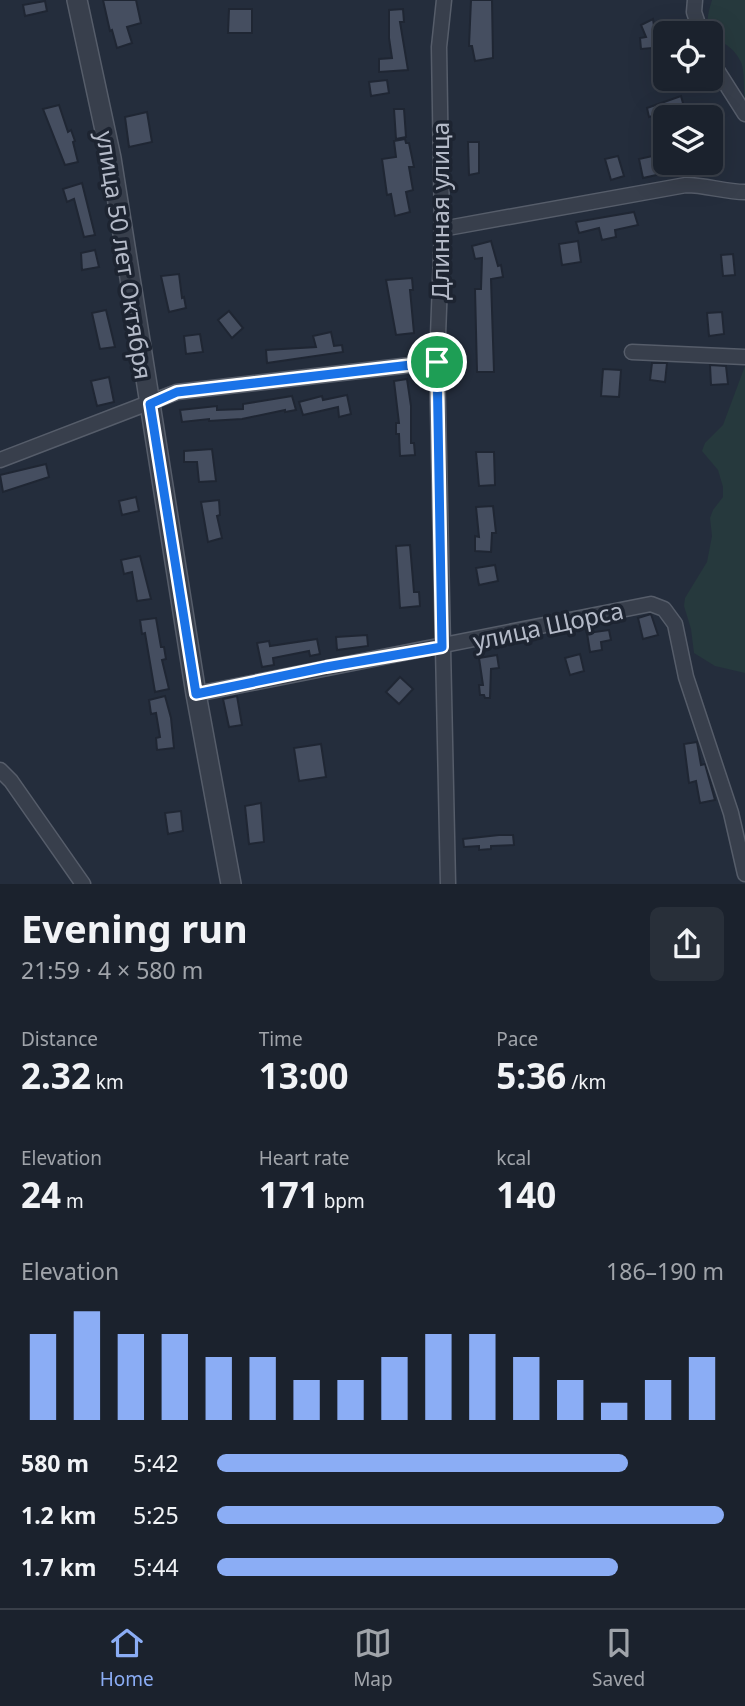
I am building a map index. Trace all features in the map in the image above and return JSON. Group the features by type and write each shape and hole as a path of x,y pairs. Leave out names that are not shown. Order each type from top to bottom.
{"street":[{"name":"улица 50 лет Октября","path":"77,0 111,158 196,694 231,884"},
{"name":"Длинная улица","path":"444,0 439,47 442,229 437,362 448,884"},
{"path":"695,0 694,12 697,21"},
{"path":"723,79 745,114"},
{"path":"442,229 686,185 704,185 728,192 745,192"},
{"path":"632,352 745,357"},
{"path":"0,460 177,392 437,362"},
{"name":"улица Щорса","path":"196,694 652,604 664,609 675,624 686,677 731,813 745,874"},
{"path":"0,770 11,781 83,884"}],"green space":[{"path":"712,0 745,0 745,101 741,62 735,52 723,43 723,21 708,21"},
{"path":"745,366 745,673 715,666 694,653 684,606 685,598 707,562 712,536 710,518 723,497 718,470 702,451 705,443 723,425"}],"building":[{"path":"103,0 136,0 141,23 127,27 132,43 117,48"},
{"path":"471,0 492,0 493,58 475,61 472,46 469,46"},
{"path":"45,1 47,11 25,16 23,5"},
{"path":"229,9 252,9 252,33 228,33"},
{"path":"403,9 404,22 400,22 408,70 379,72 379,59 392,58 389,10"},
{"path":"653,19 653,50 641,49 640,38 646,37 641,25"},
{"path":"387,80 389,93 371,96 369,82"},
{"path":"681,96 683,105 656,105"},
{"path":"59,105 68,132 71,130 75,141 73,142 78,162 65,165 43,109"},
{"path":"653,106 653,116 649,117 647,108"},
{"path":"394,109 404,109 406,137 396,139"},
{"path":"147,112 152,142 129,147 125,117"},
{"path":"405,139 406,143 409,143 414,167 409,167 413,190 406,192 410,212 395,216 391,194 387,195 382,159 396,157 394,141"},
{"path":"468,142 479,142 479,173 469,175"},
{"path":"618,156 624,176 611,180 605,159"},
{"path":"653,156 653,175 656,175 643,178 639,159"},
{"path":"82,183 95,235 84,237 74,199 67,202 63,189"},
{"path":"634,212 638,225 615,230 616,237 602,240 599,228 579,233 576,222"},
{"path":"491,241 503,277 491,279 494,372 477,372 475,289 481,289 482,258 475,259 472,246"},
{"path":"578,241 581,262 562,265 559,244"},
{"path":"95,250 99,267 82,270 81,253"},
{"path":"733,254 735,275 723,276 721,255"},
{"path":"179,274 186,308 169,312 161,276"},
{"path":"412,278 413,290 410,290 414,333 396,335 386,280"},
{"path":"106,310 115,347 100,349 92,313"},
{"path":"229,311 243,328 232,338 218,320"},
{"path":"722,312 724,334 709,336 707,313"},
{"path":"331,332 334,346 342,345 343,352 267,363 266,350 316,347 313,336"},
{"path":"200,334 203,352 186,354 184,336"},
{"path":"652,363 667,363 665,382 650,380"},
{"path":"710,365 726,366 728,384 711,385"},
{"path":"603,369 621,370 619,397 601,396"},
{"path":"109,377 114,402 97,406 91,381"},
{"path":"407,379 411,406 411,443 414,443 415,455 400,456 399,434 396,434 396,423 399,423 394,381"},
{"path":"347,395 351,414 339,417 338,407 303,415 299,402 322,396 323,400"},
{"path":"292,396 296,410 242,419 182,422 180,410 217,406 217,410 243,409 243,404"},
{"path":"212,449 216,481 199,482 197,462 184,462 184,451"},
{"path":"476,452 494,452 495,485 479,486"},
{"path":"46,464 49,477 3,492 0,475"},
{"path":"136,497 139,511 122,515 119,501"},
{"path":"219,500 220,515 217,516 222,538 208,542 201,502"},
{"path":"493,506 496,533 492,533 491,552 475,551 475,536 479,537 476,507"},
{"path":"410,545 414,592 419,592 420,606 400,608 396,546"},
{"path":"140,556 151,599 137,601 132,572 124,574 121,560"},
{"path":"495,565 498,581 479,585 476,568"},
{"path":"651,614 658,635 643,639 638,618"},
{"path":"156,618 161,647 164,647 166,659 162,660 169,689 155,692 145,633 142,634 140,620"},
{"path":"609,630 611,640 601,642 602,650 590,652 587,633"},
{"path":"367,635 368,646 337,650 336,637"},
{"path":"317,639 320,654 310,656 309,651 273,658 274,665 262,667 257,643 269,641 270,646"},
{"path":"580,654 584,671 570,675 565,658"},
{"path":"497,655 499,668 491,669 490,698 485,698 480,695 479,685 483,685 479,658"},
{"path":"400,677 413,689 399,704 386,692"},
{"path":"165,696 171,718 174,748 157,750 156,738 160,737 156,713 151,714 149,700"},
{"path":"237,696 242,725 229,727 223,699"},
{"path":"697,742 701,765 705,764 715,800 700,803 696,781 689,783 684,744"},
{"path":"321,744 326,777 299,781 294,748"},
{"path":"261,803 264,842 249,844 245,806"},
{"path":"181,811 183,831 168,834 165,813"},
{"path":"513,835 514,845 491,846 491,849 479,850 479,846 464,847 463,839"}],"route":[{"path":"437,362 442,647 326,667 196,694 150,404 177,392 437,362"}]}
